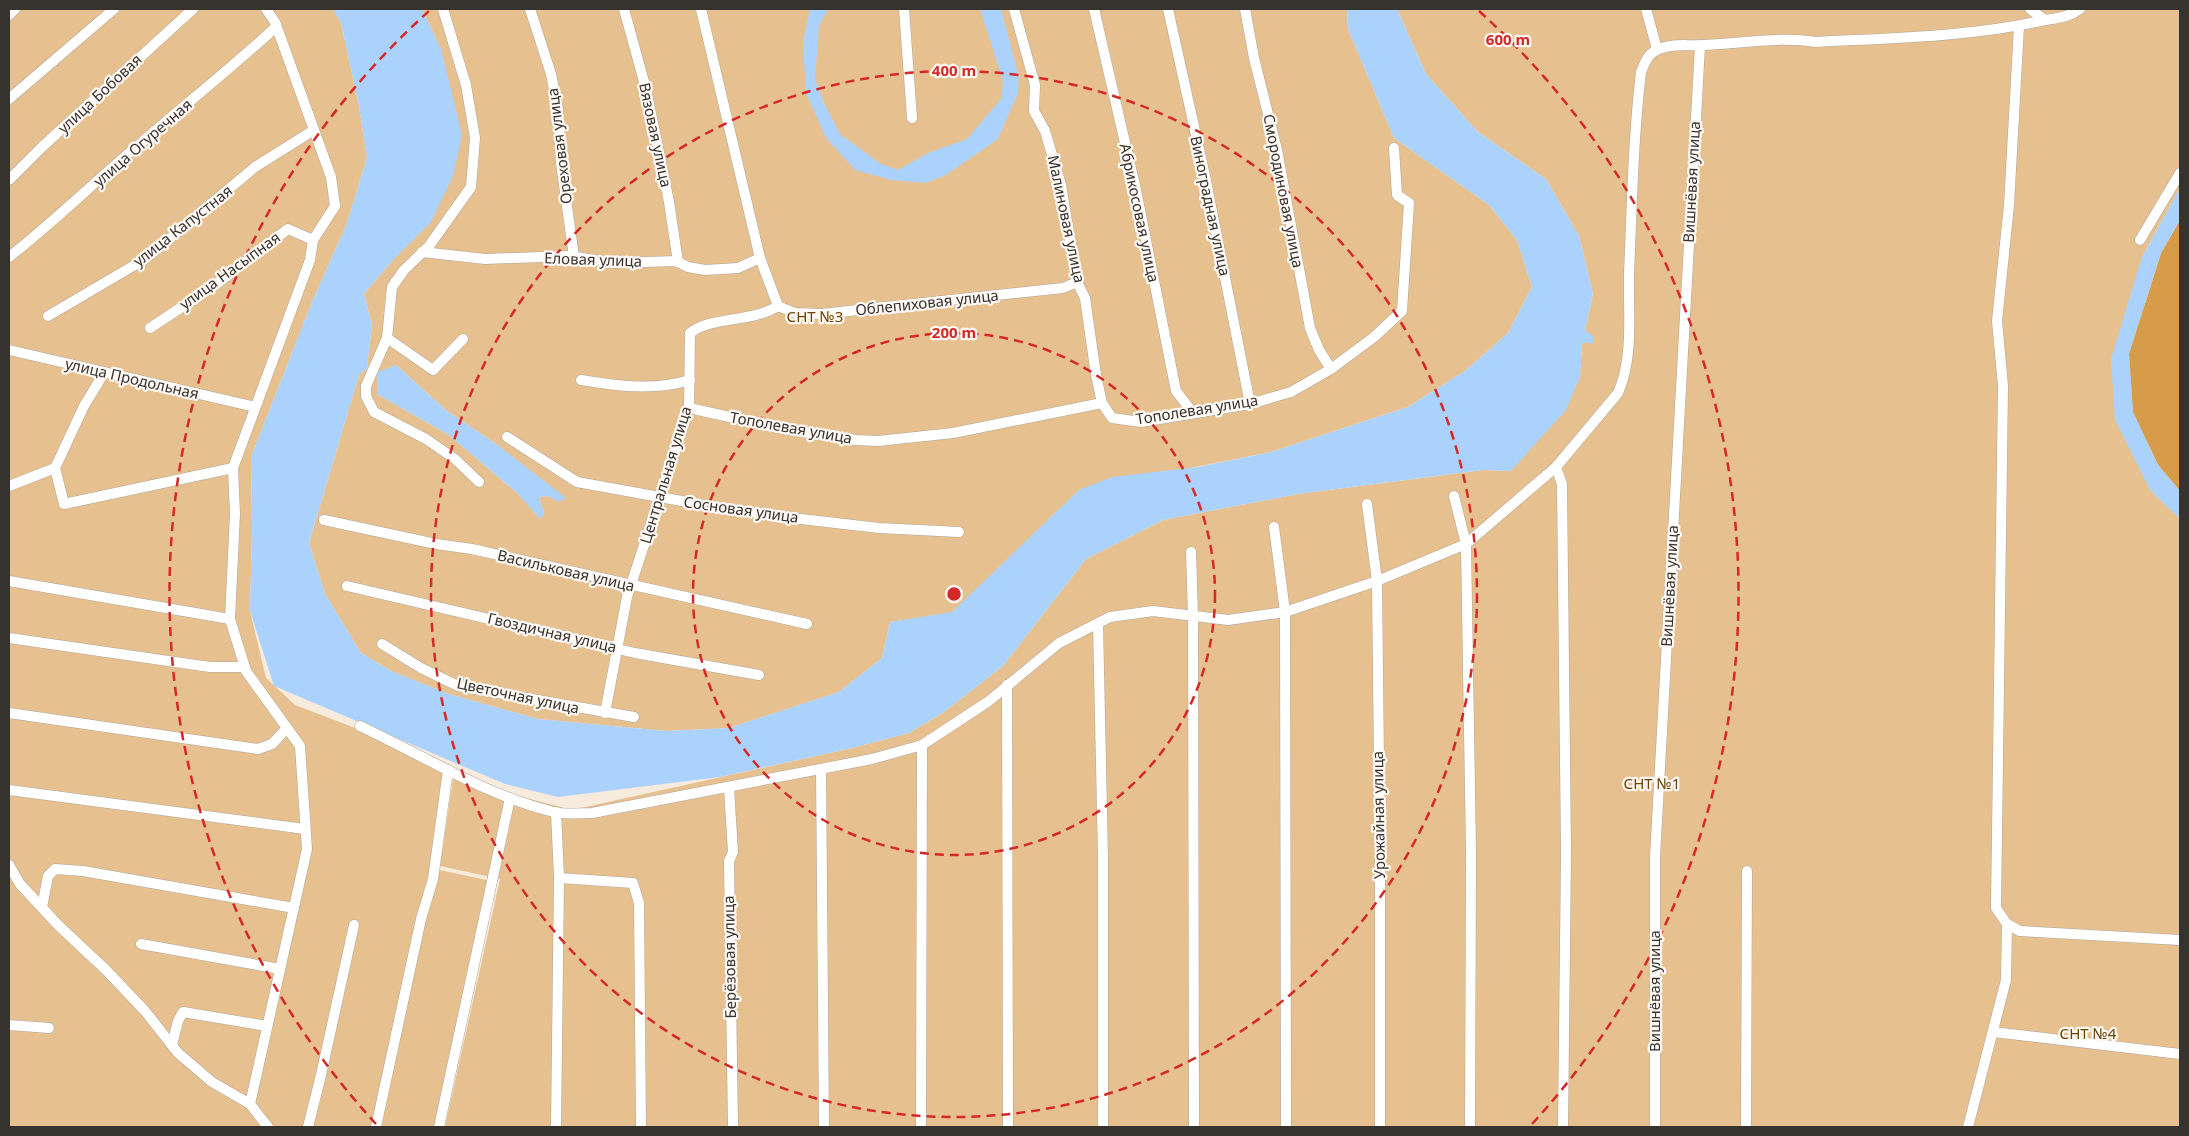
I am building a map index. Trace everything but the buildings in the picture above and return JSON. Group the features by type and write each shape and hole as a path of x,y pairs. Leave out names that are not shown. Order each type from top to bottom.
{"street":[{"path":"9,15 16,9"},
{"path":"9,99 114,9"},
{"name":"улица Бобовая","path":"9,180 42,147 193,9"},
{"path":"250,1104 307,849 300,746 245,667 230,618 235,514 233,468 310,260 313,240 335,206 331,176 276,27 266,9"},
{"path":"443,9 466,86 475,138 470,187 429,246 404,270 392,287 387,338 366,386 366,396 374,412 426,439 455,459 479,482"},
{"name":"Ореховая улица","path":"530,9 551,74 558,110 562,162 574,257"},
{"name":"Вязовая улица","path":"624,9 646,89 670,202 678,262"},
{"path":"700,9 760,258 778,306"},
{"path":"904,9 912,118"},
{"name":"Малиновая улица","path":"1014,9 1032,68 1035,85 1034,111 1044,132 1061,185 1077,282 1085,298 1102,403"},
{"name":"Абрикосовая улица","path":"1094,9 1136,190 1176,391 1193,413"},
{"name":"Виноградная улица","path":"1168,9 1205,176 1250,404"},
{"name":"Смородиновая улица","path":"1245,9 1254,58 1277,150 1310,328 1319,350 1331,369"},
{"path":"1646,9 1657,49"},
{"path":"2030,9 2045,20"},
{"path":"360,726 448,770 510,798 556,812 592,813 730,788 872,759 922,745 989,701 1059,643 1110,617 1153,611 1228,620 1285,612 1377,580 1466,544 1556,467 1618,393 1625,378 1632,174 1637,112 1641,72 1648,57 1657,49 1669,45 1700,46 1794,39 1816,42 1887,38 2019,26 2068,16 2080,9"},
{"path":"2019,26 2009,205 1997,321 2003,386 1996,908 2008,924 2020,932 2180,940"},
{"name":"улица Огуречная","path":"9,257 50,225 140,144 215,82 276,27"},
{"name":"Вишнёвая улица","path":"1654,1127 1655,857 1700,46"},
{"name":"улица Капустная","path":"48,316 145,259 255,167 314,130"},
{"name":"Тополевая улица","path":"689,408 784,429 856,440 878,441 953,433 1102,403 1112,418 1141,422 1250,404 1291,392 1331,369 1374,337 1402,311 1409,203 1397,195 1394,148"},
{"path":"2140,240 2180,172"},
{"name":"улица Насыпная","path":"150,328 214,285 288,229 313,240"},
{"name":"Еловая улица","path":"422,252 485,259 574,257 613,263 678,262 688,267 705,270 738,268 760,258"},
{"name":"Облепиховая улица","path":"778,306 795,313 821,314 1063,288 1077,282"},
{"name":"Центральная улица","path":"605,713 631,585 689,408 690,333 698,326 748,318 770,311 778,306"},
{"path":"387,338 433,370 463,339"},
{"name":"улица Продольная","path":"9,350 255,407"},
{"path":"104,372 84,406 55,468 64,504 233,468"},
{"path":"581,380 644,387 675,384 690,380"},
{"name":"Сосновая улица","path":"507,437 577,482 709,506 812,520 879,528 959,532"},
{"path":"1556,467 1562,484 1566,852 1563,1127"},
{"path":"9,486 55,468"},
{"path":"1454,496 1466,544 1471,853 1470,1127"},
{"name":"Урожайная улица","path":"1367,504 1377,580 1380,1127"},
{"name":"Васильковая улица","path":"324,520 436,544 472,549 807,624"},
{"path":"1274,527 1285,612 1286,1127"},
{"path":"1191,552 1193,616 1194,1127"},
{"path":"9,581 230,618"},
{"name":"Гвоздичная улица","path":"347,586 617,649 758,675"},
{"path":"1098,623 1103,858 1103,1127"},
{"path":"9,638 210,667 245,667"},
{"name":"Цветочная улица","path":"382,644 421,668 458,686 634,717"},
{"path":"1007,685 1008,1127"},
{"path":"9,714 258,749 272,744 287,728"},
{"path":"921,1127 922,745"},
{"path":"821,769 824,1127"},
{"path":"376,1127 421,919 433,878 448,770"},
{"name":"Берёзовая улица","path":"730,788 733,852 729,861 733,1127"},
{"path":"9,790 305,829"},
{"path":"439,1127 510,798"},
{"path":"556,812 559,878 556,1127"},
{"path":"9,865 20,884 145,1011 178,1053 212,1082 250,1104 268,1127"},
{"path":"42,907 48,876 55,869 83,871 294,908"},
{"path":"1746,1127 1747,871"},
{"path":"559,878 633,883 639,903 641,1127"},
{"path":"1968,1127 2006,980 2008,924"},
{"path":"308,1127 322,1075 354,925"},
{"path":"141,944 280,969"},
{"path":"172,1045 178,1021 183,1012 267,1026"},
{"path":"9,1025 49,1028"},
{"path":"1994,1032 2180,1054"}],"green space":[{"path":"9,9 333,9 341,23 359,106 367,158 346,226 312,302 251,457 250,611 266,678 295,705 447,763 435,869 491,881 438,1127 9,1127"},
{"name":"СНТ №3","path":"422,9 1347,9 1348,29 1394,138 1489,205 1517,240 1532,287 1508,333 1465,371 1408,407 1271,452 1079,490 952,613 890,622 882,658 839,692 729,728 666,731 538,719 449,694 391,671 361,653 325,594 309,543 359,375 366,369 377,374 377,394 449,435 516,492 540,518 544,513 539,497 548,496 559,501 499,446 447,411 396,365 378,373 367,367 372,325 364,294 393,260 441,49"},
{"name":"СНТ №1","path":"1397,9 2180,9 2180,188 2142,257 2150,490 2180,519 2180,1127 445,1127 500,879 440,866 453,779 572,810 852,748 909,733 944,712 1003,666 1086,559 1163,520 1298,494 1483,470 1511,471 1580,377 1582,343 1593,343 1585,330 1593,294 1579,236 1546,179 1478,132 1426,74"}],"shaded area":[{"path":"2180,220 2180,491 2158,465 2133,412 2129,354 2161,253"}],"water":[{"path":"333,9 422,9 441,49 462,135 453,176 431,222 393,260 364,294 372,325 367,367 378,372 396,365 447,411 499,446 566,498 559,502 548,496 539,497 544,513 540,519 516,492 449,435 377,394 377,374 366,369 359,375 309,543 325,594 361,653 391,671 449,694 538,719 666,731 729,728 839,692 882,658 890,622 952,612 1079,490 1112,477 1198,467 1271,452 1408,407 1465,371 1508,333 1532,287 1517,240 1489,205 1394,138 1348,29 1347,9 1397,9 1426,74 1478,132 1546,179 1579,236 1593,294 1585,330 1593,336 1593,343 1582,343 1580,377 1566,410 1511,471 1483,470 1298,494 1163,520 1086,559 1003,666 944,712 909,733 852,748 720,777 558,797 505,784 274,686 250,611 251,457 312,302 346,226 367,158 359,106 341,23"},
{"path":"810,9 828,9 819,26 815,79 824,103 840,134 881,164 898,170 928,153 967,139 1001,99 1003,81 980,9 1001,9 1019,77 1018,93 998,139 946,175 926,183 891,180 855,170 826,138 806,93 803,42"},
{"path":"2180,188 2180,220 2161,253 2129,354 2133,412 2158,465 2180,491 2180,519 2150,490 2115,420 2111,359 2142,257"}],"park label":[{"name":"СНТ №4","path":"2088,1034"}]}
